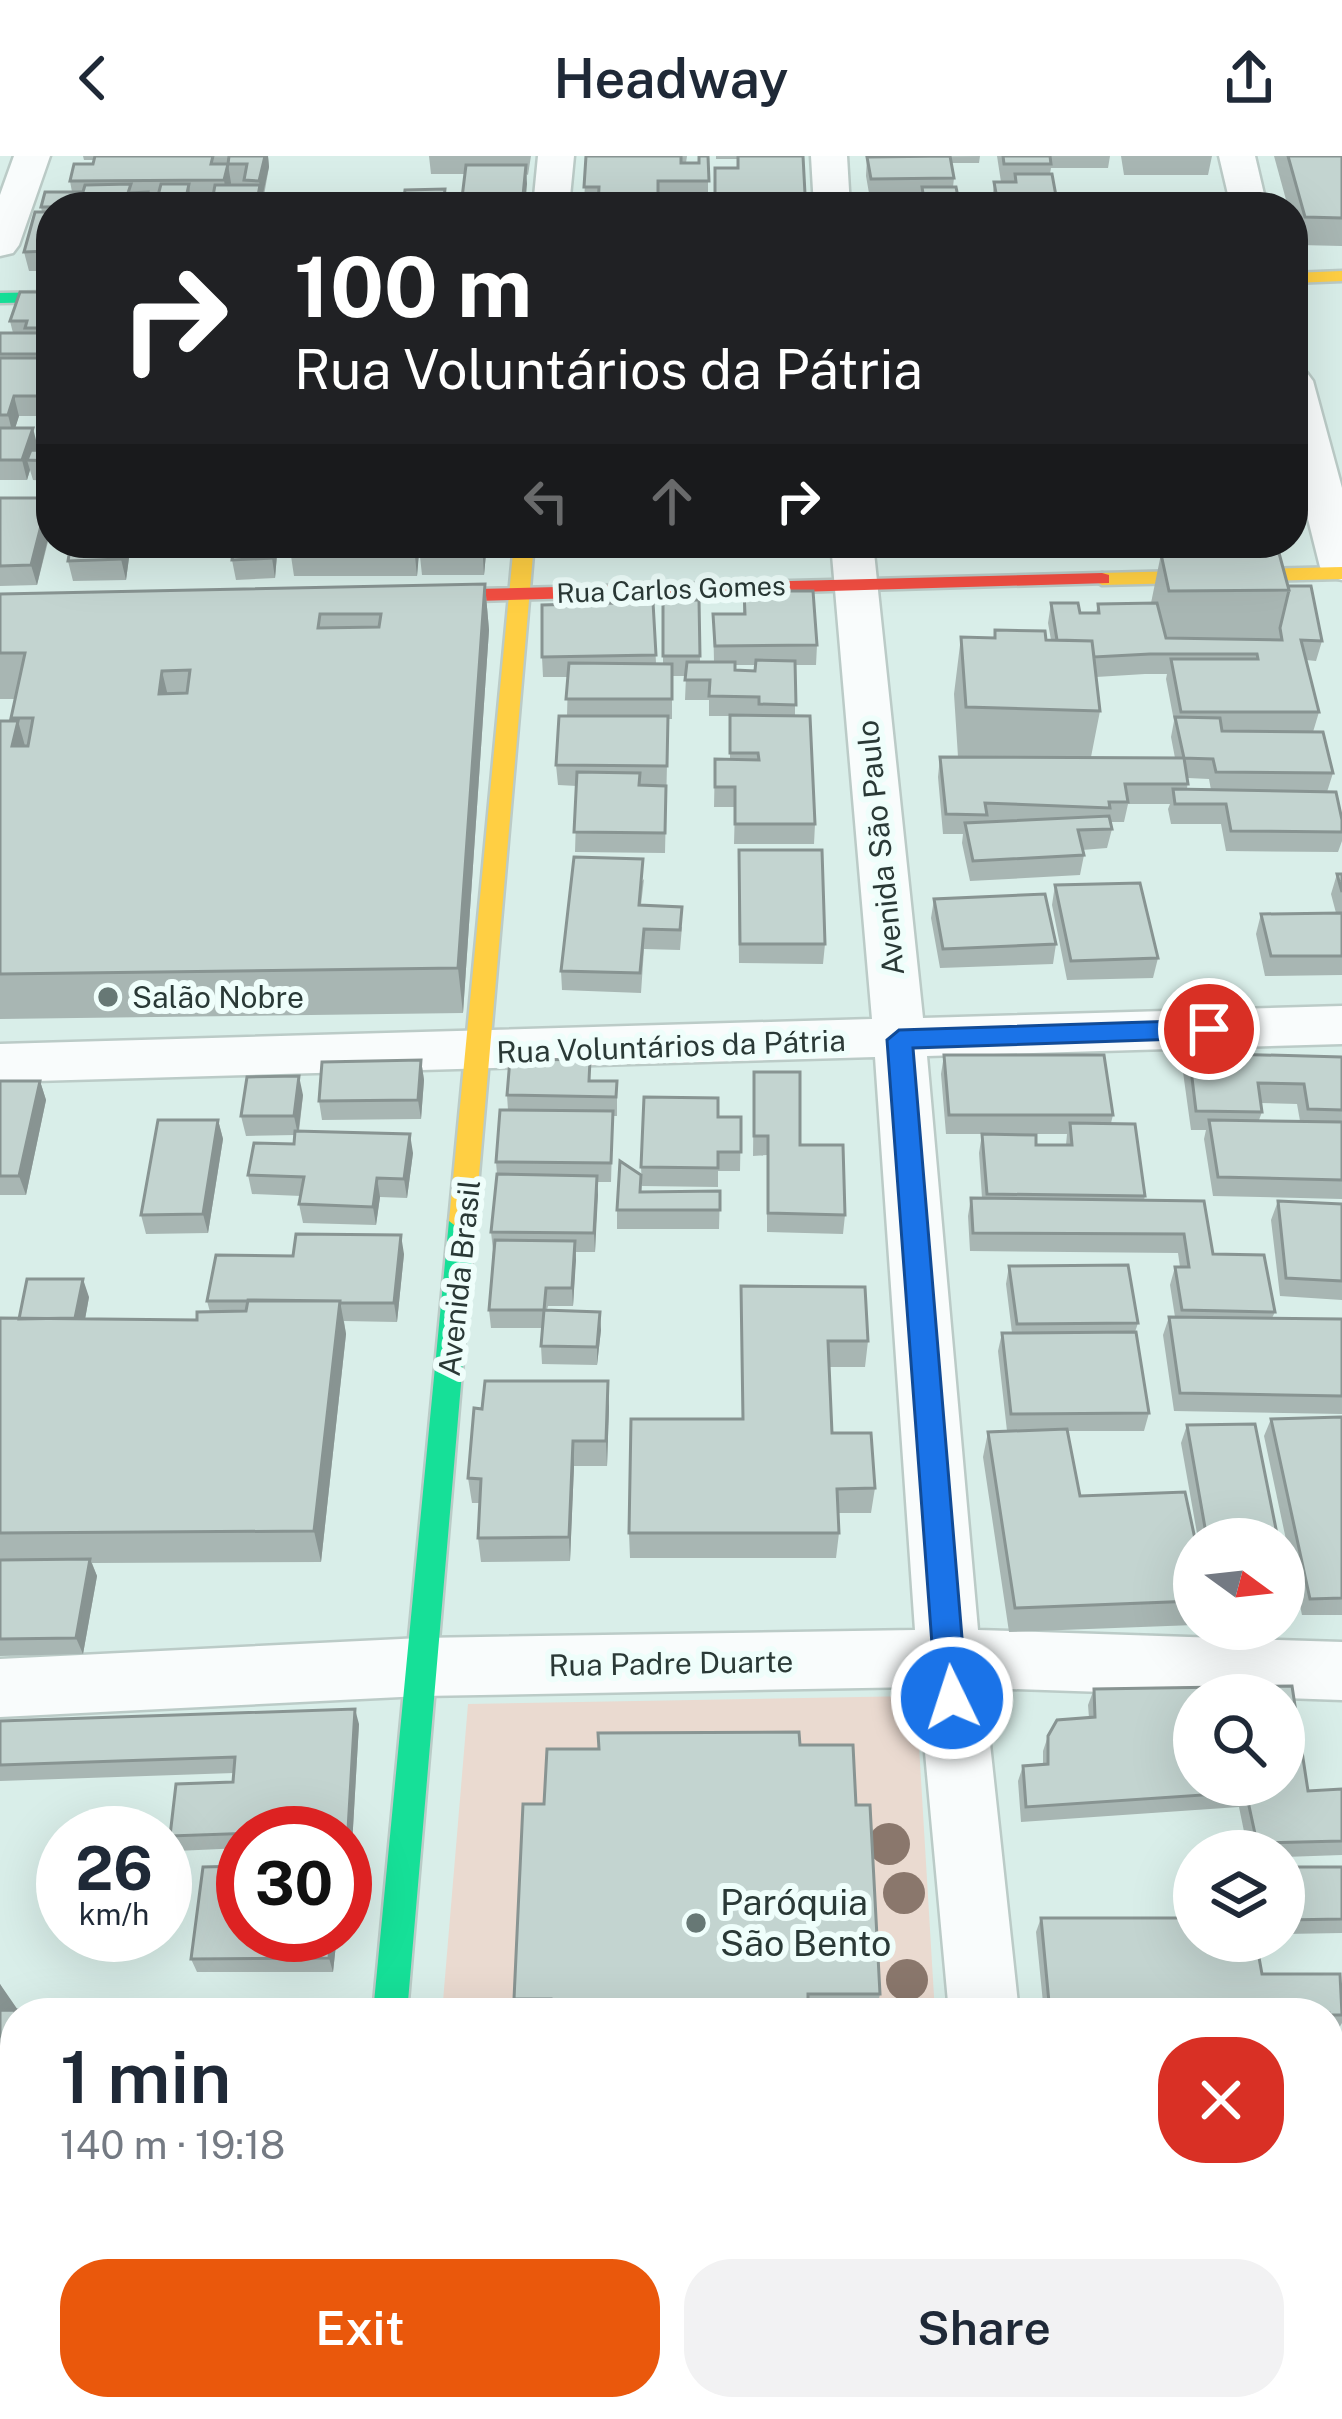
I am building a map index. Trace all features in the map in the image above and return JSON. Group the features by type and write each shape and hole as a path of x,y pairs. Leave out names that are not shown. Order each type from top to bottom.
{"street":[{"path":"0,245 32,156"},
{"path":"552,192 556,156"},
{"path":"829,156 831,192"},
{"path":"1237,156 1245,192"},
{"path":"1308,277 1342,276"},
{"path":"0,298 36,297"},
{"path":"1308,439 1342,570"},
{"name":"Avenida Brasil","path":"391,1998 523,558"},
{"name":"Rua Carlos Gomes","path":"449,596 853,563 1342,570"},
{"name":"Avenida São Paulo","path":"853,563 983,1998"},
{"name":"Rua Voluntários da Pátria","path":"0,1064 1342,1025"},
{"name":"Rua Padre Duarte","path":"0,1688 421,1667 949,1658 1342,1671"}],"shaded area":[{"path":"916,1696 934,1998 443,1998 468,1704"}],"building":[{"path":"95,156 213,156 211,164 228,164 224,180 70,181 74,164 93,164"},
{"path":"229,156 265,156 259,181 244,180 247,164 228,164"},
{"path":"586,156 681,156 681,163 699,163 699,156 708,156 709,181 658,181 658,192 599,192 599,187 584,187"},
{"path":"738,156 803,156 805,192 715,192 715,168 738,168"},
{"path":"950,156 954,178 871,179 867,157"},
{"path":"1003,156 1050,156 1051,164 1004,164"},
{"path":"1288,156 1342,156 1342,218 1308,217 1308,192 1298,192"},
{"path":"466,165 526,165 523,192 463,192"},
{"path":"1015,174 1052,174 1055,192 996,192 994,182 1016,182"},
{"path":"131,184 128,192 83,192 85,185"},
{"path":"161,184 189,184 187,192 159,192"},
{"path":"215,185 260,185 259,192 214,192"},
{"path":"922,187 956,187 957,192 923,192"},
{"path":"445,189 445,192 405,190"},
{"path":"35,212 36,212 36,252 24,252"},
{"path":"20,292 36,292 36,328 25,328 27,321 10,321"},
{"path":"0,333 36,333 36,354 0,354"},
{"path":"0,358 36,358 36,396 14,396 8,415 0,415"},
{"path":"0,428 33,428 22,460 0,460"},
{"path":"0,498 36,498 31,565 0,566"},
{"path":"68,558 121,558 121,559"},
{"path":"1162,558 1280,558 1289,590 1169,591"},
{"path":"485,584 458,968 0,974 0,721 18,721 12,746 28,746 33,718 11,718 25,653 0,653 0,594","holes":["320,614 381,614 379,627 318,628","190,670 187,693 159,694 162,671"]},
{"path":"1288,586 1311,586 1322,641 1301,640 1319,712 1181,712 1171,659 1258,659 1257,654 1094,657 1092,641 1057,640 1051,603 1078,603 1080,613 1099,613 1098,604 1157,603 1166,638 1282,640"},
{"path":"744,591 813,591 817,645 715,646 713,614 745,614"},
{"path":"663,600 699,600 700,656 663,656"},
{"path":"653,602 656,655 542,657 542,605"},
{"path":"995,630 1045,631 1046,640 1092,641 1100,711 966,707 961,637 995,638"},
{"path":"756,660 795,661 796,705 759,704 759,697 709,696 710,680 685,680 687,662 735,662 735,670 755,671"},
{"path":"569,663 672,664 672,699 566,699"},
{"path":"730,715 810,716 815,824 735,824 735,787 715,787 715,759 759,760 758,753 730,753"},
{"path":"559,716 668,716 667,766 556,765"},
{"path":"1175,717 1220,718 1222,731 1323,732 1333,773 1216,772 1213,759 1184,758"},
{"path":"940,757 1184,758 1188,784 1125,784 1128,802 1109,802 1110,808 985,803 987,815 946,814"},
{"path":"577,772 640,773 639,785 666,786 665,833 574,832"},
{"path":"1173,789 1336,792 1342,832 1231,831 1226,804 1175,804"},
{"path":"1109,816 1112,829 1078,830 1084,855 973,861 965,823"},
{"path":"739,850 822,850 825,944 740,944"},
{"path":"574,857 643,859 639,905 682,907 680,930 644,929 640,973 561,971"},
{"path":"1140,883 1158,958 1071,961 1055,885"},
{"path":"1045,894 1056,944 943,949 934,899"},
{"path":"1342,913 1342,956 1271,956 1261,914"},
{"path":"1189,1053 1342,1057 1342,1110 1308,1109 1304,1084 1258,1083 1262,1112 1196,1111"},
{"path":"944,1055 1104,1055 1113,1115 949,1115"},
{"path":"510,1059 590,1060 589,1081 617,1081 616,1097 507,1095"},
{"path":"421,1060 418,1100 319,1101 322,1062"},
{"path":"754,1072 800,1072 800,1145 843,1145 845,1215 768,1213 768,1136 754,1136"},
{"path":"299,1076 294,1116 241,1116 247,1077"},
{"path":"0,1081 40,1081 19,1176 0,1176"},
{"path":"644,1097 718,1098 718,1117 741,1117 741,1152 718,1152 718,1168 641,1167"},
{"path":"500,1110 613,1111 611,1163 496,1162"},
{"path":"158,1120 218,1120 203,1214 141,1215"},
{"path":"1209,1120 1342,1122 1342,1180 1218,1177"},
{"path":"1070,1123 1135,1124 1145,1196 987,1194 982,1134 1036,1135 1036,1145 1072,1145"},
{"path":"295,1131 410,1134 404,1179 377,1178 373,1207 299,1204 304,1177 248,1175 254,1143 294,1144"},
{"path":"620,1161 641,1175 640,1192 720,1191 720,1210 617,1210"},
{"path":"497,1174 597,1176 594,1233 491,1232"},
{"path":"971,1198 1204,1201 1213,1254 1264,1255 1275,1312 1182,1310 1175,1267 1189,1267 1184,1234 973,1233"},
{"path":"1278,1201 1342,1204 1342,1281 1286,1278"},
{"path":"296,1234 401,1235 394,1303 207,1301 216,1255 293,1256"},
{"path":"495,1240 575,1241 572,1288 546,1288 544,1310 489,1310"},
{"path":"1128,1265 1138,1323 1017,1324 1009,1266"},
{"path":"27,1279 83,1279 75,1318 19,1319"},
{"path":"741,1286 865,1287 868,1341 828,1341 832,1433 871,1433 875,1488 837,1489 839,1533 629,1533 631,1419 743,1419"},
{"path":"248,1300 340,1301 314,1531 0,1533 0,1318 197,1320 197,1312 246,1311"},
{"path":"544,1310 600,1312 597,1347 541,1346"},
{"path":"1169,1317 1342,1319 1342,1396 1180,1393"},
{"path":"1136,1332 1149,1413 1011,1414 1002,1333"},
{"path":"485,1381 608,1381 606,1441 573,1441 569,1537 478,1538 481,1479 468,1478 474,1408 482,1409"},
{"path":"1342,1417 1342,1598 1310,1599 1305,1518 1292,1518 1271,1419"},
{"path":"1255,1424 1274,1518 1203,1518 1187,1425"},
{"path":"1067,1429 1080,1496 1185,1492 1191,1518 1173,1518 1173,1602 1015,1608 988,1432"},
{"path":"90,1559 76,1638 0,1639 0,1560"},
{"path":"1173,1688 1173,1797 1026,1807 1023,1766 1048,1764 1048,1736 1057,1720 1095,1717 1094,1689"},
{"path":"355,1709 349,1806 216,1806 216,1834 192,1835 192,1806 173,1806 176,1784 233,1782 235,1757 0,1765 0,1721"},
{"name":"Paróquia São Bento","path":"799,1732 800,1745 853,1745 856,1805 870,1805 880,1994 514,1998 523,1804 544,1804 547,1749 599,1749 598,1733"},
{"path":"1305,1771 1308,1791 1342,1789 1342,1841 1305,1842 1305,1830 1254,1830 1249,1806 1305,1806"},
{"path":"203,1867 216,1867 216,1959 192,1959"},
{"path":"1305,1867 1342,1867 1342,1919 1305,1920"},
{"path":"1041,1918 1173,1918 1173,1962 1260,1962 1262,1974 1340,1974 1341,1998 1049,1998"}],"traffic: fast":[{"path":"0,298 36,297"},
{"path":"391,1998 462,1221"}],"traffic: slow":[{"path":"1308,277 1342,276"},
{"path":"462,1221 523,558"},
{"path":"1102,579 1342,573"}],"traffic: jam":[{"path":"477,595 1102,579"}],"place":[{"name":"Salão Nobre","path":"108,997"},
{"name":"Paróquia São Bento","path":"696,1923"}],"route":[{"path":"952,1698 899,1040 1209,1029"}]}
